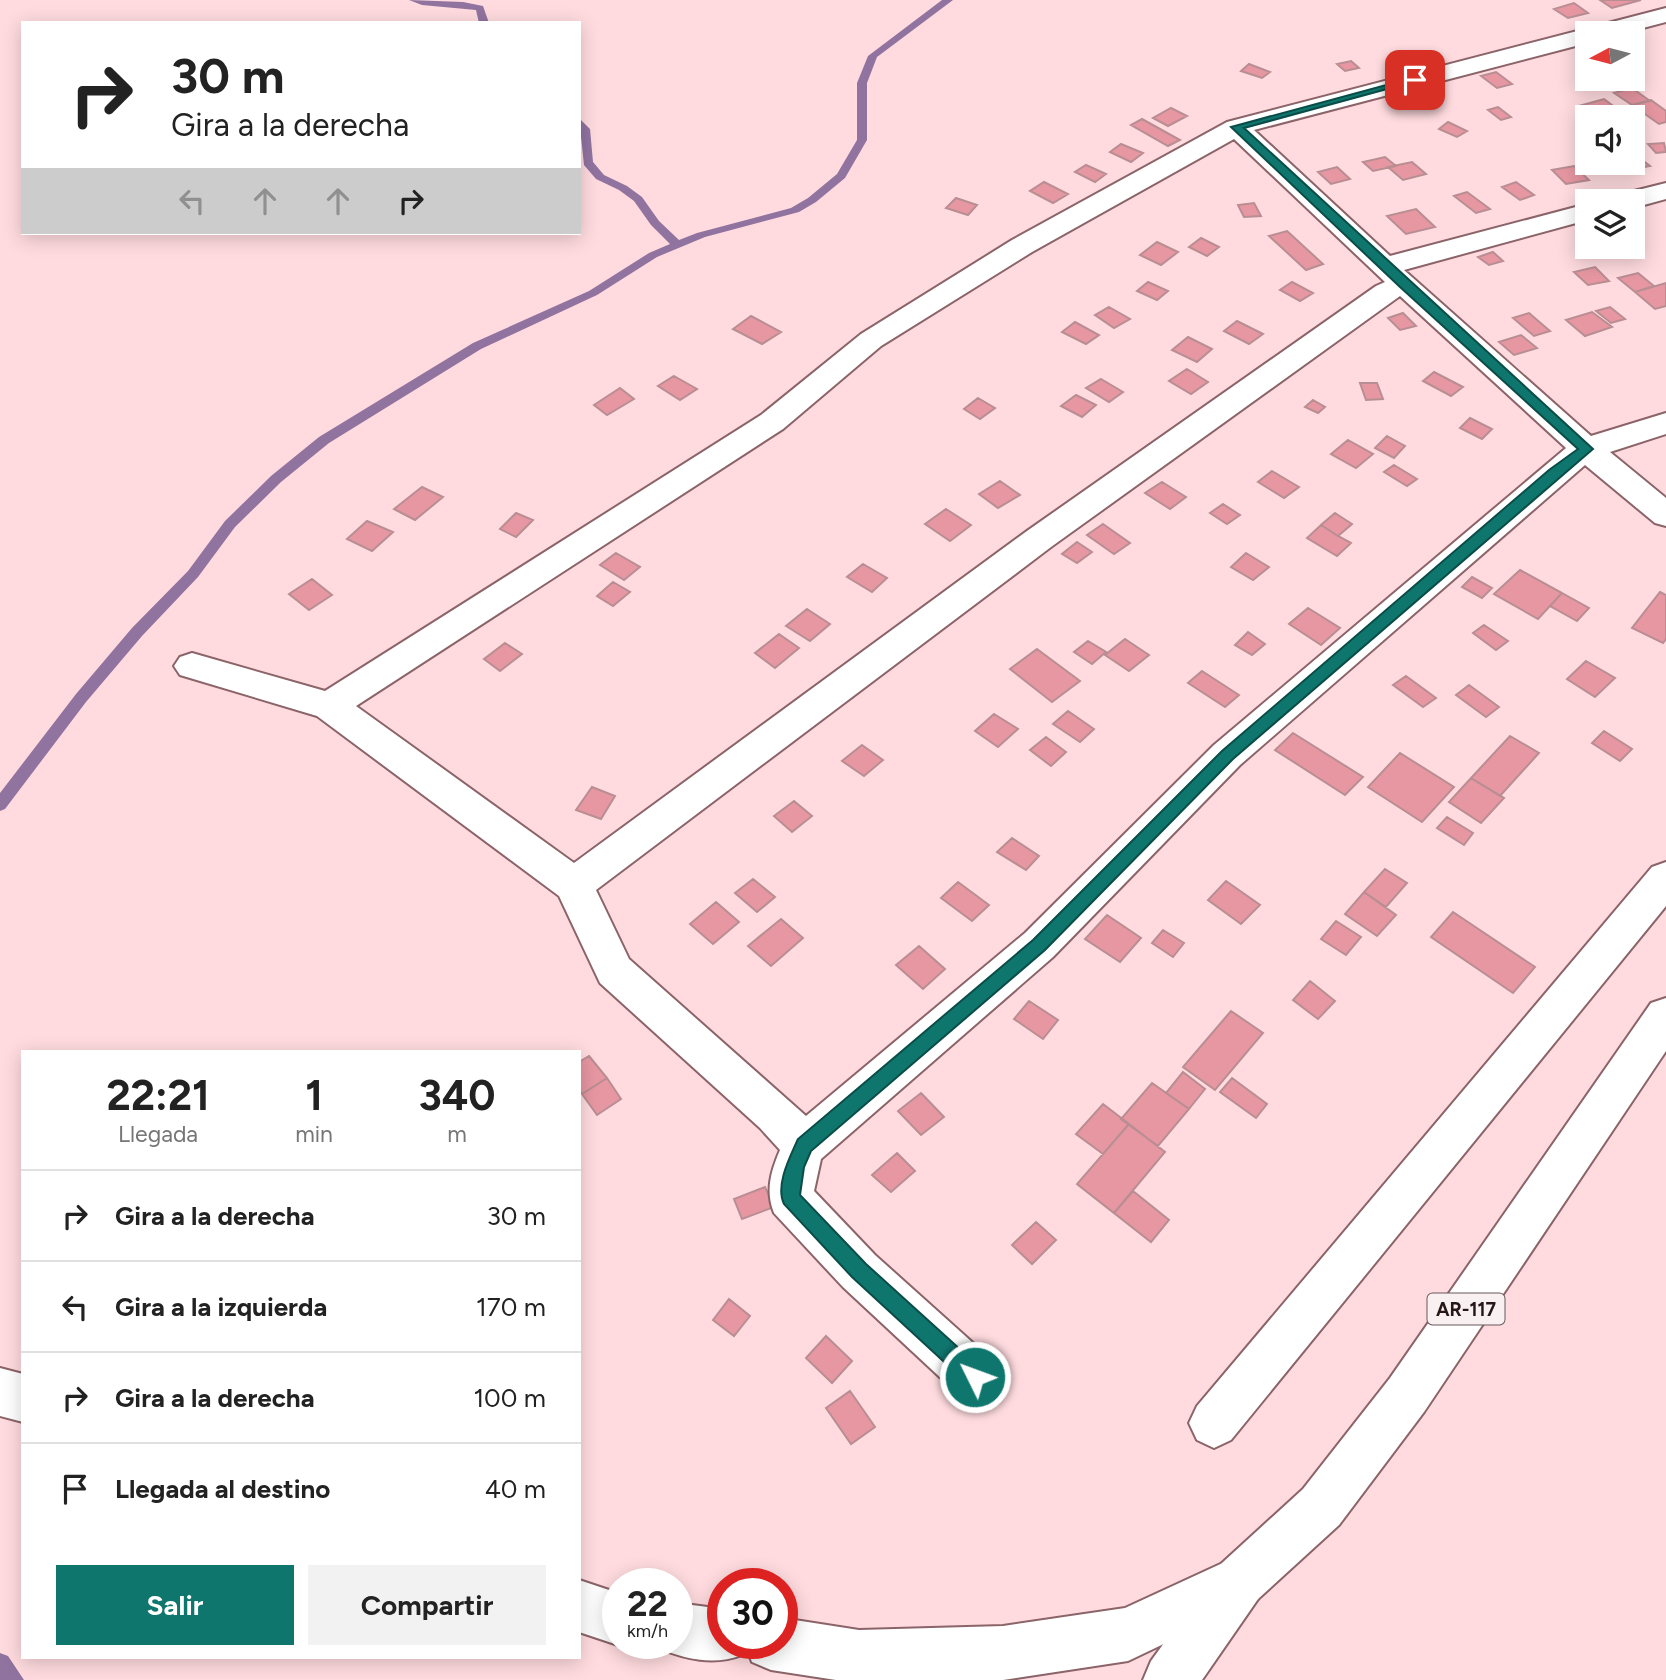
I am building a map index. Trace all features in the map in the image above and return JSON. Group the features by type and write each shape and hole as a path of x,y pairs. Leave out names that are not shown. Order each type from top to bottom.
{"street":[{"path":"1643,21 1666,15"},
{"path":"329,706 772,422 871,340 1022,246 1236,127 1575,39"},
{"path":"1236,127 1586,449 1666,515"},
{"path":"1645,196 1666,191"},
{"path":"574,885 1039,539 1386,292 1395,275 1575,216"},
{"path":"975,1377 859,1271 790,1198 795,1167 804,1145 1039,945 1227,755 1543,482 1586,449 1666,423"},
{"path":"192,666 329,706 574,885 614,971 775,1114 804,1145"},
{"path":"1214,1423 1666,878"},
{"name":"AR-117","path":"1170,1680 1240,1581 1321,1507 1407,1395 1666,1017"},
{"path":"0,1392 21,1397"},
{"path":"798,1647 859,1657 1003,1653 1128,1634 1240,1581"},
{"path":"581,1607 602,1614"}],"building":[{"path":"1600,0 1641,0 1612,8"},
{"path":"1574,3 1588,13 1568,18 1554,9"},
{"path":"1351,61 1359,68 1345,71 1337,64"},
{"path":"1249,64 1270,72 1262,78 1241,71"},
{"path":"1496,72 1512,84 1497,88 1481,76"},
{"path":"1636,91 1650,101 1632,105 1614,93"},
{"path":"1604,99 1612,105 1583,105"},
{"path":"1651,100 1666,111 1666,122 1659,124 1645,114 1645,105 1632,105"},
{"path":"1498,107 1511,117 1501,120 1488,110"},
{"path":"1171,108 1187,116 1168,126 1153,118"},
{"path":"1142,119 1180,140 1168,146 1131,125"},
{"path":"1448,122 1467,131 1457,137 1439,129"},
{"path":"1664,143 1666,152 1656,153 1648,144"},
{"path":"1121,144 1143,153 1131,162 1110,152"},
{"path":"1385,157 1396,166 1373,171 1363,162"},
{"path":"1412,162 1426,174 1403,180 1388,167"},
{"path":"1086,165 1106,174 1095,182 1075,172"},
{"path":"1574,166 1575,175 1584,175 1589,180 1566,184 1552,170"},
{"path":"1337,167 1350,179 1331,184 1318,172"},
{"path":"1044,182 1068,194 1053,203 1030,191"},
{"path":"1516,182 1534,195 1520,200 1502,187"},
{"path":"1467,192 1490,209 1476,213 1454,196"},
{"path":"956,198 977,205 968,215 946,208"},
{"path":"1254,203 1261,216 1244,217 1238,205"},
{"path":"1416,209 1435,227 1406,234 1387,216"},
{"path":"1287,231 1323,264 1306,270 1269,236"},
{"path":"1201,238 1219,247 1207,256 1189,247"},
{"path":"1157,242 1178,252 1161,265 1140,255"},
{"path":"1493,252 1503,261 1489,265 1478,257"},
{"path":"1595,267 1609,281 1588,285 1574,272"},
{"path":"1638,273 1654,286 1635,292 1618,278"},
{"path":"1148,282 1168,291 1157,300 1137,291"},
{"path":"1292,282 1313,293 1300,301 1280,290"},
{"path":"1666,283 1666,306 1655,309 1635,292"},
{"path":"1109,307 1130,319 1114,328 1095,315"},
{"path":"1610,307 1625,319 1611,323 1596,311"},
{"path":"1592,312 1612,327 1585,336 1566,320"},
{"path":"1403,313 1416,326 1400,330 1388,318"},
{"path":"1529,313 1550,331 1534,336 1513,318"},
{"path":"751,316 781,332 762,344 733,329"},
{"path":"1237,321 1263,334 1249,344 1224,331"},
{"path":"1075,322 1099,335 1086,344 1062,332"},
{"path":"1521,335 1537,348 1514,355 1499,342"},
{"path":"1188,337 1212,349 1197,362 1172,350"},
{"path":"1187,369 1208,382 1191,394 1169,381"},
{"path":"1434,372 1463,387 1451,396 1423,381"},
{"path":"674,376 697,389 680,400 658,386"},
{"path":"1101,379 1123,392 1109,402 1086,388"},
{"path":"1360,383 1377,383 1383,399 1366,400"},
{"path":"620,388 634,399 607,415 594,405"},
{"path":"1076,395 1096,405 1082,417 1061,406"},
{"path":"978,398 995,408 980,419 964,409"},
{"path":"1313,400 1325,407 1318,413 1305,407"},
{"path":"1470,418 1492,429 1482,439 1460,428"},
{"path":"1387,436 1405,446 1394,458 1375,448"},
{"path":"1348,440 1373,454 1356,468 1331,454"},
{"path":"1394,465 1417,479 1407,486 1384,472"},
{"path":"1272,471 1299,487 1284,498 1258,482"},
{"path":"1000,481 1020,495 998,508 979,494"},
{"path":"1162,482 1186,497 1170,509 1145,493"},
{"path":"422,487 443,497 415,520 394,509"},
{"path":"1223,504 1240,515 1227,524 1210,513"},
{"path":"946,509 971,525 950,541 925,524"},
{"path":"516,513 533,520 516,537 500,529"},
{"path":"1335,513 1352,524 1338,536 1321,525"},
{"path":"367,521 393,532 372,551 347,539"},
{"path":"1103,524 1130,543 1114,554 1087,535"},
{"path":"1321,525 1351,543 1337,556 1307,538"},
{"path":"1077,542 1092,552 1077,563 1062,554"},
{"path":"616,553 640,567 624,580 600,565"},
{"path":"1246,553 1269,567 1253,580 1231,567"},
{"path":"863,564 887,578 872,592 847,577"},
{"path":"1520,570 1562,593 1538,619 1494,594"},
{"path":"1472,577 1492,588 1482,598 1462,587"},
{"path":"312,579 332,595 309,610 289,594"},
{"path":"613,582 630,592 613,606 597,596"},
{"path":"1660,592 1666,595 1666,639 1663,643 1632,628"},
{"path":"1562,593 1589,608 1577,621 1550,606"},
{"path":"1308,608 1340,628 1321,645 1289,624"},
{"path":"807,609 830,624 810,641 786,626"},
{"path":"1484,625 1508,641 1496,650 1473,633"},
{"path":"1248,632 1265,644 1252,655 1235,645"},
{"path":"779,634 799,648 775,668 755,653"},
{"path":"1125,639 1149,655 1129,671 1105,655"},
{"path":"1088,641 1106,652 1092,664 1074,652"},
{"path":"505,643 522,654 500,671 484,659"},
{"path":"1037,649 1080,681 1052,702 1010,669"},
{"path":"1586,661 1615,678 1595,697 1567,679"},
{"path":"1202,671 1239,695 1225,707 1188,683"},
{"path":"1406,676 1436,698 1423,707 1393,685"},
{"path":"1469,685 1499,707 1486,717 1456,695"},
{"path":"1068,711 1094,729 1080,742 1053,724"},
{"path":"994,714 1018,729 998,747 975,731"},
{"path":"1604,731 1632,749 1620,761 1592,743"},
{"path":"1293,733 1363,777 1345,795 1275,750"},
{"path":"1510,736 1539,753 1500,796 1471,778"},
{"path":"1046,737 1066,752 1051,766 1030,750"},
{"path":"862,745 883,760 864,776 842,761"},
{"path":"1400,753 1454,787 1422,822 1368,787"},
{"path":"1471,778 1504,798 1481,823 1449,802"},
{"path":"592,787 615,796 601,819 576,810"},
{"path":"794,801 812,816 792,832 774,816"},
{"path":"1447,817 1473,833 1464,845 1437,828"},
{"path":"1012,838 1039,856 1026,870 997,852"},
{"path":"1385,869 1407,883 1386,907 1364,892"},
{"path":"753,879 775,897 757,912 735,893"},
{"path":"1226,881 1260,905 1241,924 1208,900"},
{"path":"958,882 989,905 972,921 941,898"},
{"path":"1364,892 1396,915 1377,936 1345,914"},
{"path":"716,902 739,922 713,944 690,924"},
{"path":"1453,912 1535,967 1513,993 1431,937"},
{"path":"1107,915 1141,938 1120,962 1085,939"},
{"path":"781,919 803,938 771,966 748,946"},
{"path":"1336,921 1361,937 1346,955 1321,939"},
{"path":"1163,930 1184,943 1173,957 1152,943"},
{"path":"919,946 945,969 923,989 896,965"},
{"path":"1310,981 1335,1001 1318,1019 1293,1000"},
{"path":"1029,1001 1058,1020 1043,1039 1014,1019"},
{"path":"1231,1011 1263,1033 1215,1090 1183,1067"},
{"path":"589,1056 607,1078 582,1094 581,1093 581,1061"},
{"path":"1183,1072 1205,1089 1189,1109 1166,1093"},
{"path":"607,1078 621,1099 597,1115 582,1094"},
{"path":"1232,1078 1267,1104 1256,1118 1220,1092"},
{"path":"1152,1083 1189,1109 1158,1146 1121,1119"},
{"path":"921,1093 944,1117 921,1135 898,1111"},
{"path":"1103,1104 1129,1124 1103,1154 1076,1134"},
{"path":"1129,1124 1165,1152 1114,1213 1077,1184"},
{"path":"897,1153 915,1171 891,1192 872,1175"},
{"path":"765,1187 774,1207 742,1219 734,1199"},
{"path":"1133,1191 1169,1220 1151,1242 1114,1213"},
{"path":"1036,1222 1056,1240 1032,1264 1012,1245"},
{"path":"729,1299 750,1316 734,1336 713,1320"},
{"path":"826,1336 852,1361 832,1383 806,1358"},
{"path":"850,1391 875,1427 851,1444 826,1408"}],"waterway":[{"path":"414,0 480,8 483,21"},
{"path":"678,245 701,235 795,210 841,176 862,140 862,83 873,56 948,0"},
{"path":"581,124 585,129 588,163 600,177 638,199 655,223 678,245"},
{"path":"0,805 81,698 137,632 193,574 230,524 276,479 324,440 477,346 593,293 653,255 678,245"},
{"path":"0,1664 13,1680"}],"route":[{"path":"975,1377 859,1271 790,1198 795,1167 804,1145 1039,945 1227,755 1554,473 1586,449 1404,285 1236,127 1415,80"}]}
